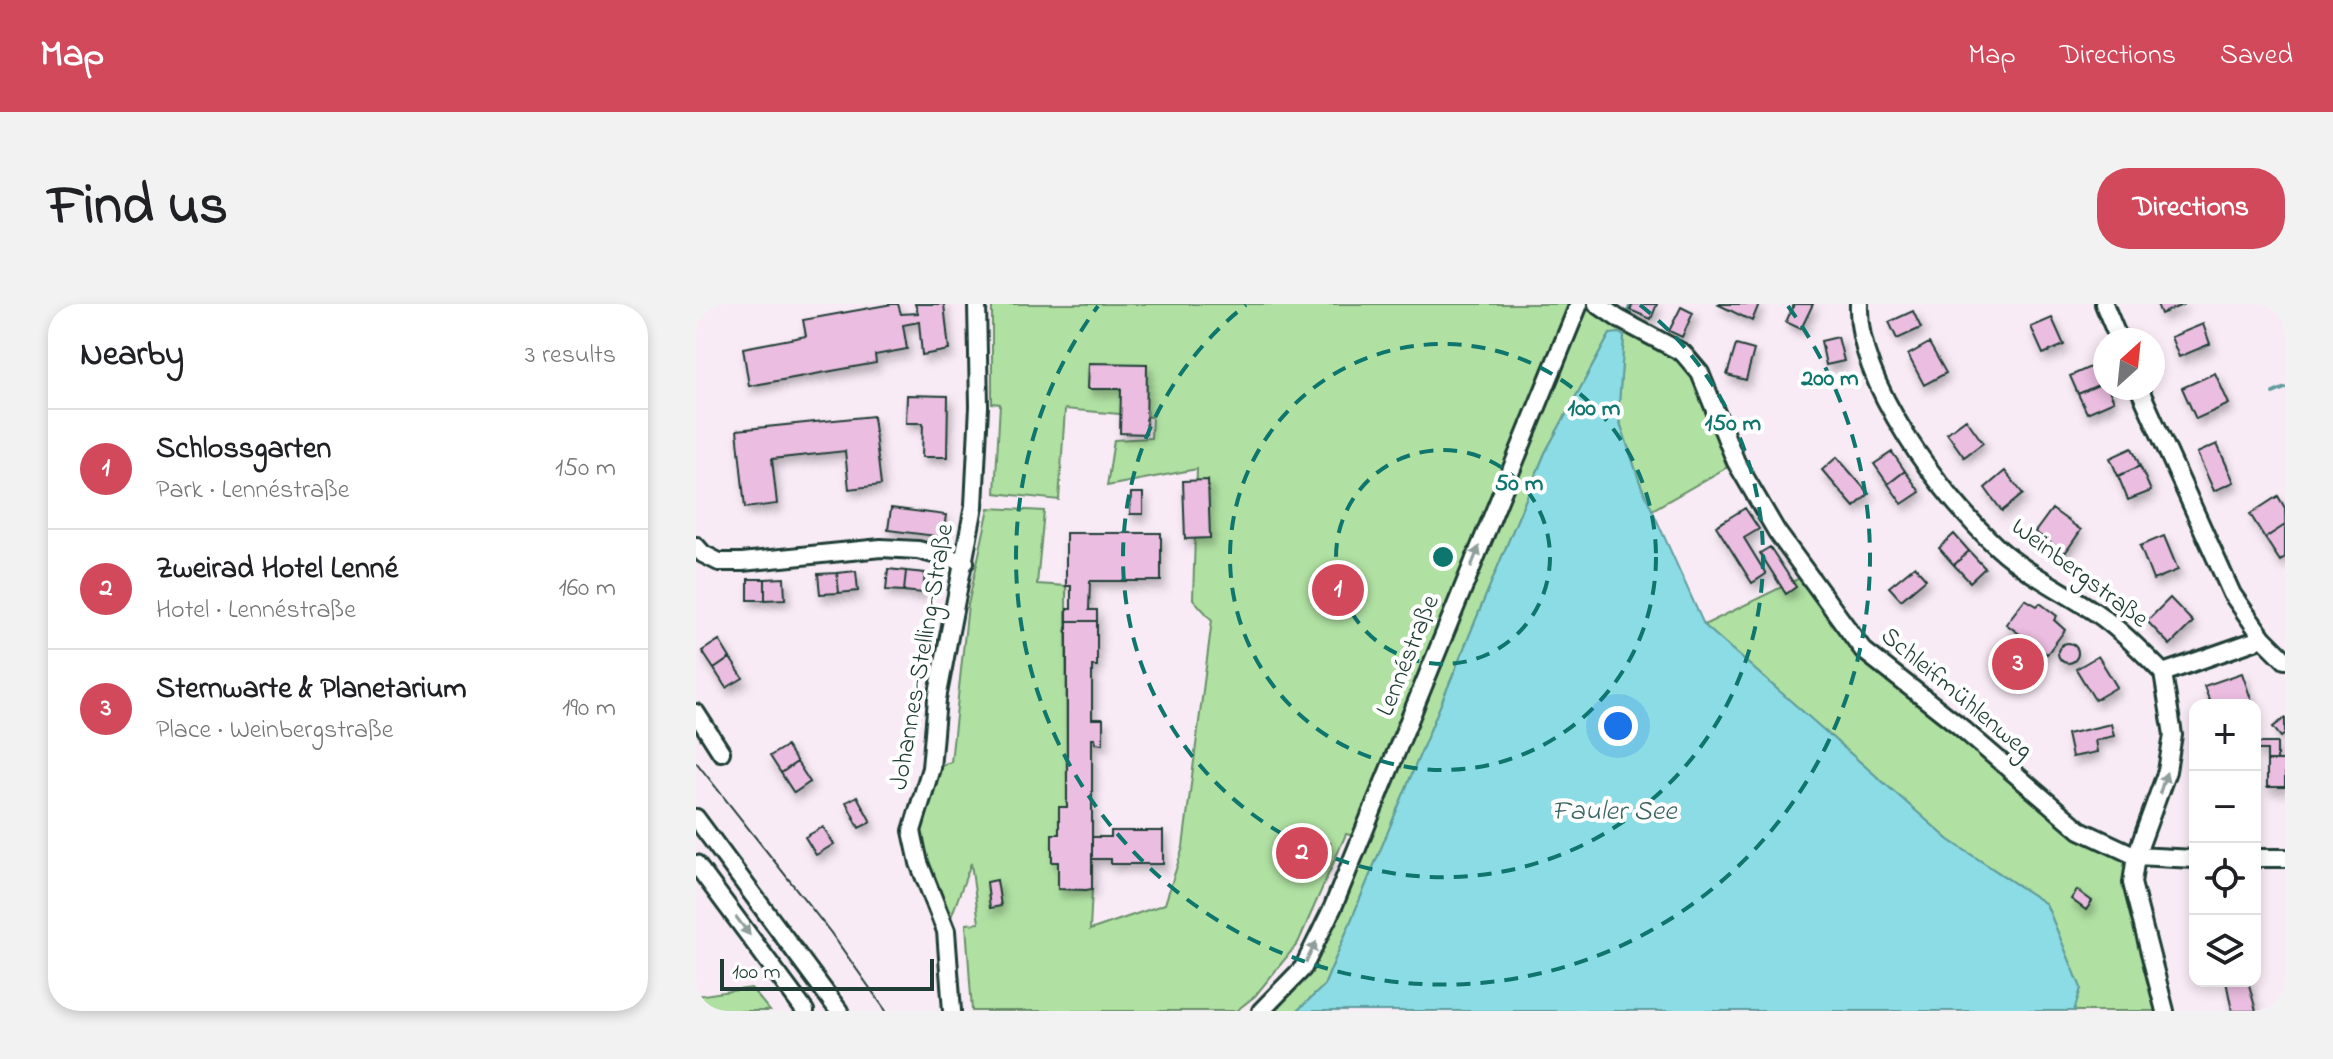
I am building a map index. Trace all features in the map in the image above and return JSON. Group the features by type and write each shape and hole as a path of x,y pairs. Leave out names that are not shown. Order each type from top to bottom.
{"street":[{"name":"Johannes-Stelling-Straße","path":"952,1011 946,931 919,863 912,831 931,768 937,699 974,506 979,406 977,304"},
{"name":"Lennéstraße","path":"1261,1011 1303,968 1333,907 1579,304"},
{"name":"Schleifmühlenweg","path":"1597,304 1683,353 1700,373 1736,462 1777,532 1863,650 1957,724 2080,830 2136,856"},
{"name":"Weinbergstraße","path":"1859,304 1858,318 1870,363 1888,406 1941,485 1999,549 2098,614 2163,673"},
{"path":"2104,304 2114,328"},
{"path":"2144,400 2232,594 2263,638 2285,660"},
{"path":"696,546 703,554 719,562 881,548 918,550 965,562"},
{"path":"2165,1011 2132,883 2136,856 2167,771 2173,735 2163,673 2263,638"},
{"path":"696,713 721,752"},
{"path":"696,818 839,1011"},
{"path":"2136,856 2189,859"},
{"path":"2261,858 2285,858"},
{"path":"696,864 805,1011"}],"green space":[{"path":"992,304 1596,304 1700,373 1736,462 1652,510 1618,416 1624,337 1610,334 1545,453 1324,986 1297,1011 1261,1011 1303,968 1358,837 1346,834 1298,943 1255,996 1236,1011 972,1011 966,924 979,923 971,863 946,931 919,863 918,818 931,768 951,762 968,605 989,508 1044,511 1037,584 1066,586 1067,807 1059,807 1059,834 1052,834 1067,889 1092,889 1090,930 1165,904 1183,847 1212,620 1193,599 1197,469 1107,486 1114,440 1151,438 1152,417 1065,409 1059,500 995,493 1000,404 992,403"},
{"path":"1806,575 1863,650 2041,798 2136,856 2132,883 2165,1011 2074,1011 2081,988 2046,904 1949,840 1704,625"},
{"path":"751,988 770,1011 696,1011 696,996"}],"water":[{"name":"Fauler See","path":"1610,334 1624,336 1618,417 1640,483 1704,625 1949,840 2046,904 2081,988 2074,1011 1297,1011 1324,986 1545,453"}],"building":[{"path":"898,304 901,314 918,313 915,304 944,304 949,350 922,355 919,322 903,325 907,349 875,355 876,363 749,386 743,348 806,336 803,320"},
{"path":"1633,304 1657,304 1651,319 1630,310"},
{"path":"1717,304 1759,304 1752,321"},
{"path":"1794,304 1813,304 1801,329 1786,322"},
{"path":"2157,304 2185,304 2161,314"},
{"path":"1681,307 1693,313 1682,337 1669,331"},
{"path":"1913,311 1921,328 1897,339 1889,322"},
{"path":"2052,318 2064,345 2043,354 2031,327"},
{"path":"2203,324 2210,344 2179,357 2171,337"},
{"path":"1838,337 1844,361 1826,365 1821,341"},
{"path":"1929,343 1946,373 1924,385 1908,355"},
{"path":"1736,345 1754,350 1746,380 1727,375"},
{"path":"1089,363 1147,364 1146,434 1120,433 1121,389 1088,389"},
{"path":"2093,366 2093,387 2078,394 2070,376"},
{"path":"2215,373 2229,404 2196,419 2182,388"},
{"path":"2093,387 2093,400 2114,401 2087,413 2078,394"},
{"path":"907,395 948,396 947,457 922,457 923,423 906,423"},
{"path":"873,416 881,485 849,489 845,451 772,459 777,504 745,508 737,430"},
{"path":"1966,419 1983,443 1964,457 1947,433"},
{"path":"2217,444 2234,482 2214,491 2197,453"},
{"path":"2132,448 2140,466 2118,476 2110,458"},
{"path":"1892,452 1905,471 1888,484 1874,464"},
{"path":"1837,457 1869,494 1854,507 1822,470"},
{"path":"2140,466 2151,491 2128,500 2118,476"},
{"path":"1905,471 1920,492 1902,504 1888,484"},
{"path":"2005,471 2023,494 2002,511 1985,488"},
{"path":"1208,480 1210,538 1185,539 1183,481"},
{"path":"1131,493 1143,493 1143,514 1130,514"},
{"path":"2278,496 2285,508 2285,525 2265,538 2250,514"},
{"path":"891,508 946,515 943,537 888,530"},
{"path":"1745,508 1759,529 1744,538 1766,574 1752,583 1716,526"},
{"path":"2052,509 2081,530 2065,553 2035,532"},
{"path":"2285,525 2285,557 2280,561 2265,538"},
{"path":"1066,533 1161,533 1161,581 1090,581 1089,610 1097,610 1097,621 1067,621 1067,609 1071,609 1071,586 1066,586"},
{"path":"1954,534 1969,551 1954,565 1939,548"},
{"path":"2164,536 2178,570 2153,580 2140,546"},
{"path":"1770,547 1796,587 1786,594 1760,553"},
{"path":"1969,551 1985,568 1970,582 1954,565"},
{"path":"1915,566 1926,579 1901,600 1889,587"},
{"path":"888,569 906,571 904,591 886,590"},
{"path":"856,571 858,591 839,593 837,573"},
{"path":"906,571 925,573 923,593 904,591"},
{"path":"837,573 839,593 820,594 818,574"},
{"path":"784,578 785,599 765,600 765,579"},
{"path":"748,579 765,579 765,600 748,600"},
{"path":"2170,598 2193,622 2170,645 2147,621"},
{"path":"2025,599 2037,606 2040,603 2057,616 2054,620 2065,630 2047,654 2006,624"},
{"path":"1067,621 1097,621 1097,666 1092,666 1092,719 1103,719 1103,744 1096,743 1092,738 1092,889 1086,890 1058,889 1058,862 1052,862 1052,834 1059,834 1059,807 1067,807"},
{"path":"719,640 730,658 714,669 702,651"},
{"path":"2068,643 2075,646 2078,653 2075,660 2068,663 2061,660 2058,653 2061,646"},
{"path":"2098,656 2117,687 2095,700 2076,669"},
{"path":"730,658 743,678 726,688 714,669"},
{"path":"2242,673 2251,699 2209,699 2204,686"},
{"path":"2285,718 2285,734 2281,737 2273,727"},
{"path":"2111,724 2114,736 2095,740 2097,752 2072,757 2067,734"},
{"path":"2261,743 2277,743 2277,761 2267,761 2267,750 2261,750"},
{"path":"786,746 797,762 781,773 770,756"},
{"path":"2267,761 2285,761 2285,787 2267,787"},
{"path":"797,762 810,782 794,793 781,773"},
{"path":"857,796 871,822 859,828 846,802"},
{"path":"823,827 834,844 816,855 805,837"},
{"path":"1111,831 1163,831 1163,864 1111,864 1111,859 1092,859 1092,837 1111,837"},
{"path":"1278,836 1330,843 1326,868 1275,860"},
{"path":"997,880 1001,906 990,908 987,882"},
{"path":"2077,890 2092,901 2086,910 2071,899"},
{"path":"2227,987 2250,987 2256,1011 2232,1011"}],"waterway":[{"path":"1626,317 1631,304"},
{"path":"2273,393 2285,388"}],"tram line":[{"path":"696,762 831,933 886,1011"}],"place":[{"name":"Schlossgarten","path":"1338,590"},
{"name":"Sternwarte & Planetarium","path":"2018,664"},
{"name":"Zweirad Hotel Lenné","path":"1302,853"}]}
